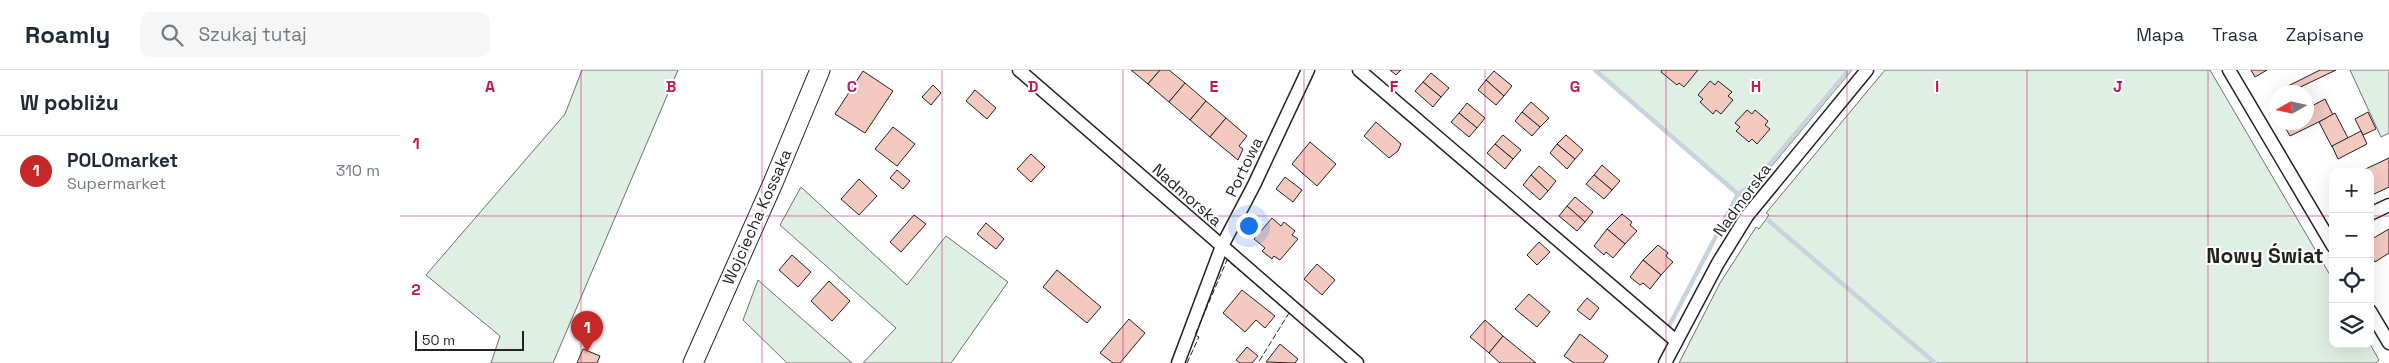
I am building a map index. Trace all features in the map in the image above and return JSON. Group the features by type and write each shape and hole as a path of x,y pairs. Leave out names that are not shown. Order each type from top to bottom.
{"main road":[{"name":"Wojciecha Kossaka","path":"693,363 773,183 820,70"}],"street":[{"name":"Nadmorska","path":"1019,70 1357,363"},
{"name":"Portowa","path":"1178,363 1222,246 1254,185 1308,70"},
{"path":"1359,70 1676,341"},
{"name":"Nadmorska","path":"1664,363 1718,263 1746,216 1867,70"},
{"path":"2229,70 2329,236"},
{"path":"2372,213 2389,205"},
{"path":"2374,318 2389,343"}],"green space":[{"path":"582,70 678,70 553,363 491,363 500,336 426,275 565,114"},
{"path":"1595,70 1852,70 1744,199"},
{"path":"1885,70 2210,70 2329,273 2329,348 2372,348 2379,360 2376,363 1679,363 1720,283 1756,227 1759,229 1769,215 1766,213"},
{"path":"2350,70 2389,70 2389,133 2381,137"},
{"path":"801,187 907,285 946,236 1008,282 951,363 863,363 896,328 780,225"},
{"path":"758,280 852,363 787,363 743,320"}],"building":[{"path":"1131,70 1160,70 1148,84"},
{"path":"1160,70 1169,70 1185,83 1169,102 1148,84"},
{"path":"1390,70 1401,70 1396,75"},
{"path":"1662,70 1698,70 1684,87 1679,83 1677,85 1661,72"},
{"path":"2251,70 2267,70 2255,77"},
{"path":"2320,70 2336,70 2305,85 2290,85"},
{"path":"863,71 893,91 865,133 835,114"},
{"path":"1494,71 1512,86 1504,96 1486,80"},
{"path":"1431,73 1449,88 1441,97 1423,82"},
{"path":"1486,80 1504,96 1496,105 1478,90"},
{"path":"1710,81 1715,85 1718,81 1732,92 1728,96 1733,100 1721,114 1716,110 1713,114 1700,102 1703,99 1698,95"},
{"path":"1423,82 1441,97 1433,107 1415,91"},
{"path":"1185,83 1206,101 1190,120 1169,102"},
{"path":"933,85 941,93 931,105 922,97"},
{"path":"975,90 996,108 987,119 966,101"},
{"path":"2325,99 2333,115 2314,124 2314,105"},
{"path":"1206,101 1226,118 1210,137 1190,120"},
{"path":"1531,102 1549,118 1540,127 1522,112"},
{"path":"1467,103 1485,118 1477,128 1459,113"},
{"path":"1747,110 1752,114 1755,110 1768,121 1765,125 1770,129 1757,144 1752,139 1749,142 1736,131 1740,127 1735,123"},
{"path":"1522,112 1540,127 1532,136 1515,121"},
{"path":"2368,112 2376,129 2363,135 2355,119"},
{"path":"1459,113 1477,128 1469,137 1451,122"},
{"path":"2335,113 2348,138 2332,147 2319,122"},
{"path":"1226,118 1247,136 1239,146 1243,149 1238,160 1210,137"},
{"path":"1376,122 1401,144 1398,151 1389,158 1364,136"},
{"path":"893,127 915,144 897,166 875,149"},
{"path":"2287,130 2302,130 2290,136"},
{"path":"2361,131 2367,144 2338,159 2332,146"},
{"path":"1503,135 1521,150 1513,159 1495,144"},
{"path":"1566,135 1583,150 1575,159 1557,144"},
{"path":"1310,142 1336,164 1317,186 1292,164"},
{"path":"1495,144 1513,159 1505,169 1487,153"},
{"path":"1557,144 1575,159 1567,169 1550,153"},
{"path":"1031,154 1045,167 1031,182 1017,169"},
{"path":"2389,158 2389,187 2374,194 2374,168 2368,168"},
{"path":"1602,165 1620,181 1612,190 1594,175"},
{"path":"1539,166 1556,181 1548,191 1531,175"},
{"path":"897,170 910,181 903,189 890,178"},
{"path":"1531,175 1548,191 1540,200 1523,185"},
{"path":"1594,175 1612,190 1604,199 1586,184"},
{"path":"1285,177 1302,190 1293,202 1276,189"},
{"path":"859,179 877,196 859,215 841,199"},
{"path":"1575,197 1593,212 1585,222 1567,206"},
{"path":"1567,206 1585,222 1577,231 1559,216"},
{"path":"1622,214 1632,222 1630,225 1637,231 1625,244 1607,229"},
{"path":"914,215 926,224 901,252 890,242"},
{"path":"1272,218 1281,226 1284,222 1295,231 1292,235 1298,239 1280,260 1274,256 1272,259 1262,251 1265,248 1254,239"},
{"path":"986,223 1004,239 996,249 977,234"},
{"path":"1607,229 1625,244 1613,258 1606,252 1604,255 1594,246"},
{"path":"2389,229 2389,253 2375,262 2374,260 2374,238"},
{"path":"1539,242 1550,252 1537,265 1527,255"},
{"path":"1658,245 1668,253 1666,256 1673,262 1661,275 1643,260"},
{"path":"792,255 811,272 798,287 779,270"},
{"path":"1643,260 1661,275 1650,289 1643,283 1640,285 1630,277"},
{"path":"1317,264 1335,280 1322,295 1304,279"},
{"path":"1057,270 1101,307 1087,323 1043,287"},
{"path":"829,281 850,301 832,321 811,301"},
{"path":"1242,290 1275,316 1265,328 1256,320 1245,332 1223,313"},
{"path":"1529,294 1550,312 1537,327 1515,309"},
{"path":"1587,298 1599,308 1590,320 1577,310"},
{"path":"1129,319 1145,333 1120,363 1113,363 1100,353"},
{"path":"1485,320 1503,336 1489,353 1470,337"},
{"path":"1580,334 1608,356 1603,363 1574,363 1564,356"},
{"path":"1503,336 1536,363 1500,363 1489,353"},
{"path":"1280,344 1298,359 1295,363 1266,362"},
{"path":"1247,347 1258,356 1252,363 1240,363 1236,360"},
{"path":"583,349 600,356 597,363 577,363"}],"waterway":[{"path":"1595,70 1738,194"},
{"path":"1668,328 1738,194 1753,184 1849,70"},
{"path":"1769,221 1935,363"}],"fence":[{"path":"1187,363 1199,337 1195,335 1227,260 1289,313 1258,363"}],"place":[{"name":"POLOmarket","path":"587,352"}],"district":[{"name":"Nowy Świat","path":"2265,255"}]}
